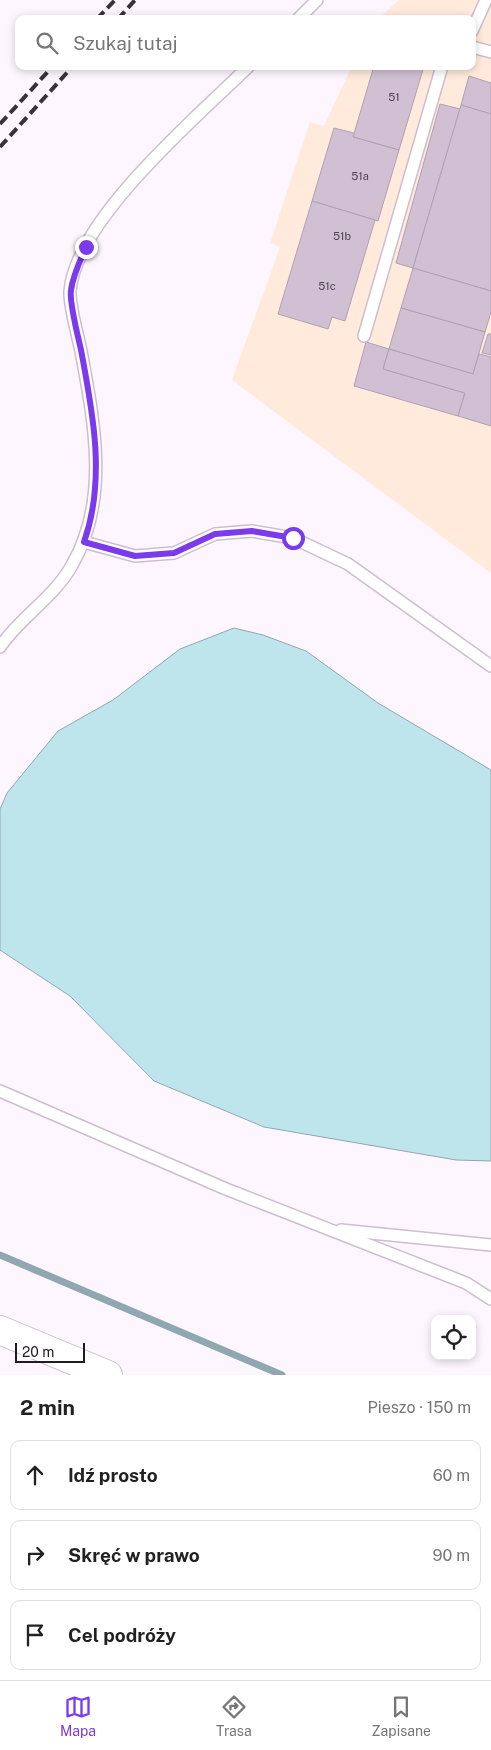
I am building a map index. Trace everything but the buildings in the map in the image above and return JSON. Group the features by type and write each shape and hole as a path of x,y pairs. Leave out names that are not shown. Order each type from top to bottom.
{"street":[{"path":"0,1330 108,1375"}],"lane":[{"path":"302,15 317,0"},
{"path":"476,22 486,0"},
{"path":"476,48 491,52"},
{"path":"0,647 11,630 58,586 72,566 84,542 92,514 96,454 91,404 70,292 78,266 99,225 131,182 245,70"},
{"path":"364,336 441,70"},
{"path":"84,542 135,556 174,553 215,534 252,531 293,538 348,564 491,666"},
{"path":"0,1091 226,1188 466,1283 491,1299"},
{"path":"328,1228 491,1245"}],"shaded area":[{"path":"399,0 491,0 491,573 232,380 280,247 270,243 310,122 324,126 350,70 476,70 476,15 382,15"}],"water":[{"path":"234,628 263,635 306,651 378,703 491,770 491,1161 456,1160 264,1127 154,1081 70,996 0,950 0,809 7,793 58,731 113,700 180,649"}],"waterway":[{"path":"0,1255 282,1375"}],"railway":[{"path":"101,15 115,0"},
{"path":"122,15 135,0"},
{"path":"0,124 49,70"},
{"path":"0,147 69,70"}],"route":[{"path":"86,247 70,292 91,404 96,454 95,490 91,522 84,542 135,556 174,553 215,534 252,531 293,538"}]}
